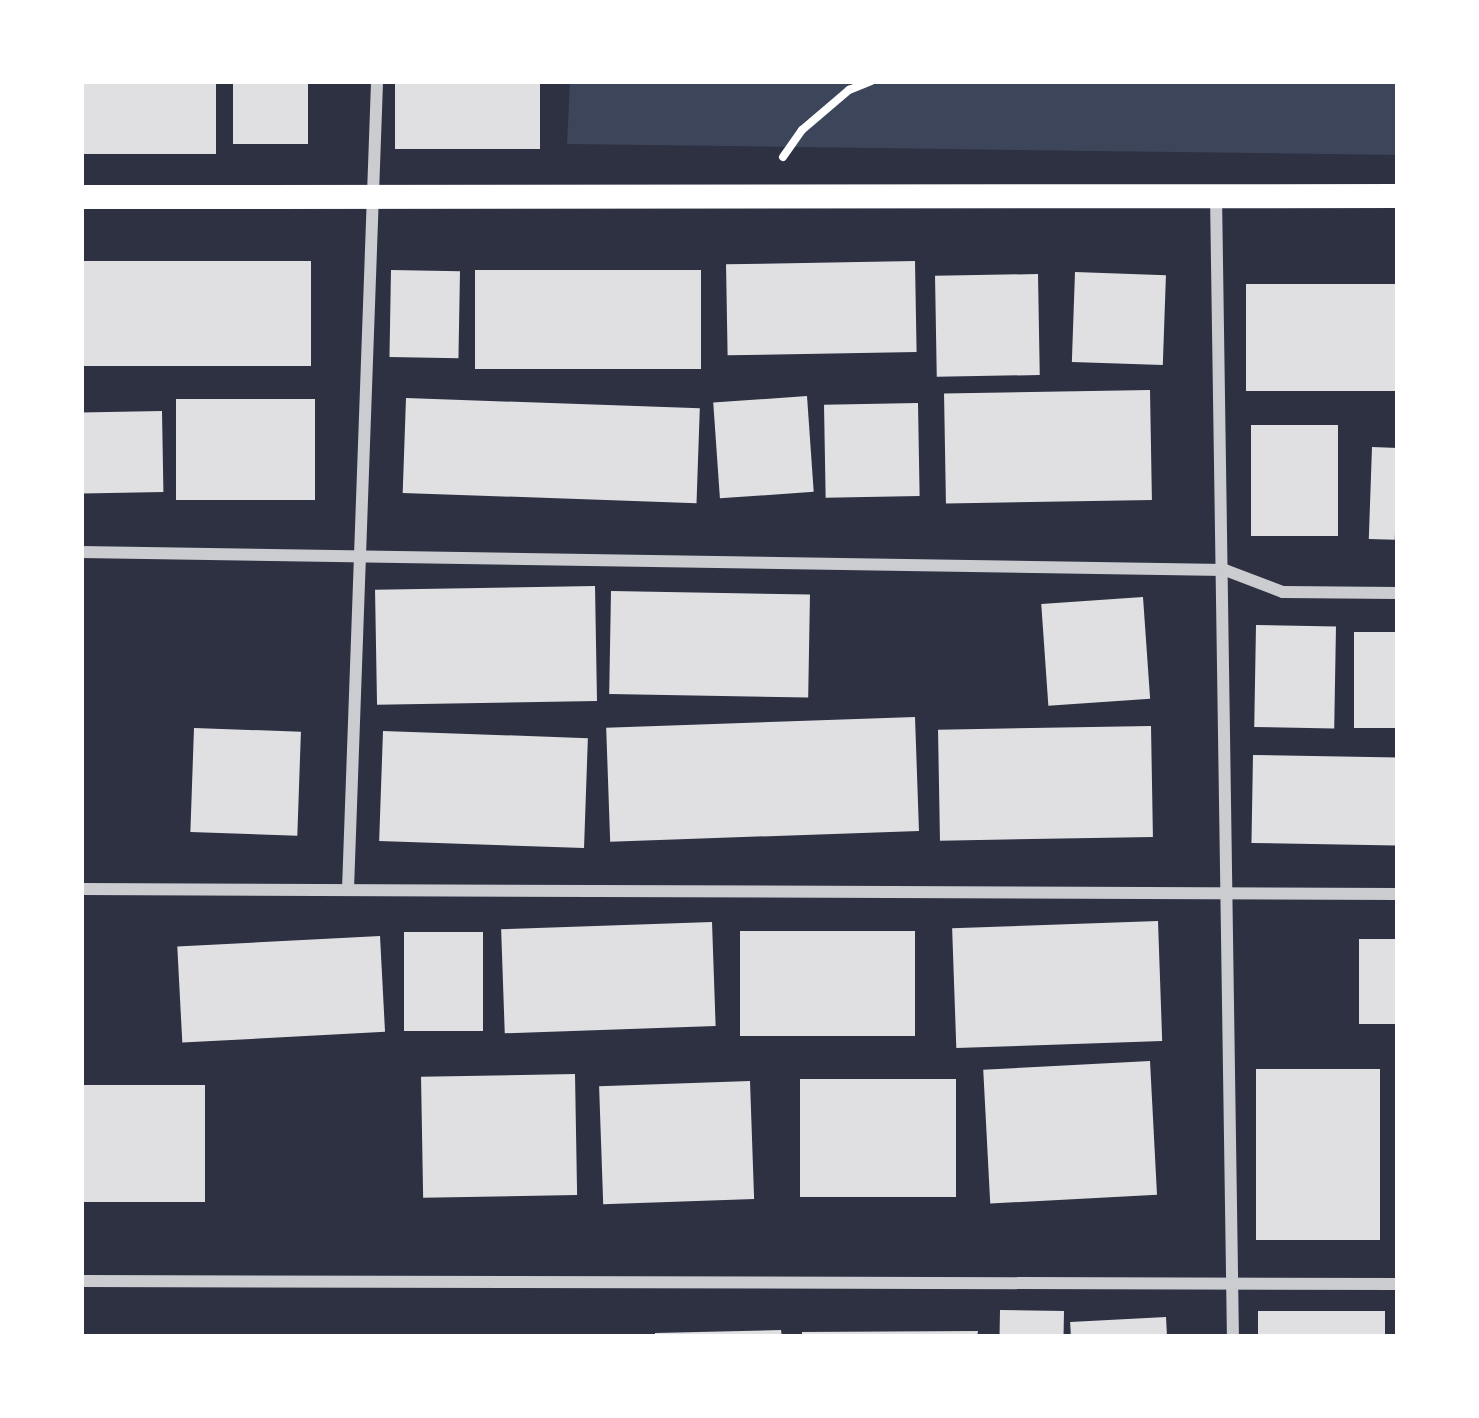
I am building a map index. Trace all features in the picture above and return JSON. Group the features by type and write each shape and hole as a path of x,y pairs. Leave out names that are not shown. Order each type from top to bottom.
{"main road":[{"path":"81,197 1398,196"}],"street":[{"path":"348,890 377,81"},
{"path":"1216,196 1233,1337"},
{"path":"81,552 1225,570 1282,592 1398,593"},
{"path":"81,889 1398,894"},
{"path":"81,1281 1232,1280 1398,1284"}],"path":[{"path":"757,196 802,130 849,90 871,81"}],"shaded area":[{"path":"570,81 1398,81 1398,155 567,144"}],"building":[{"path":"81,81 216,81 216,154 81,154"},
{"path":"233,81 308,81 308,144 233,144"},
{"path":"395,81 540,81 540,149 395,149"},
{"path":"81,261 311,261 311,366 81,366"},
{"path":"915,261 917,352 728,355 726,264"},
{"path":"391,270 460,271 458,358 389,357"},
{"path":"475,270 701,270 701,369 475,369"},
{"path":"1075,272 1166,275 1163,365 1072,362"},
{"path":"1038,274 1040,375 937,377 935,276"},
{"path":"1246,284 1398,284 1398,391 1246,391"},
{"path":"1150,390 1152,500 946,504 944,394"},
{"path":"807,396 814,492 720,498 713,403"},
{"path":"406,398 700,408 697,503 403,493"},
{"path":"176,399 315,399 315,500 176,500"},
{"path":"918,403 920,496 826,498 824,405"},
{"path":"162,411 163,492 82,493 81,412"},
{"path":"1251,425 1338,425 1338,536 1251,536"},
{"path":"1372,447 1398,448 1395,540 1369,539"},
{"path":"595,586 597,701 377,705 375,590"},
{"path":"611,591 810,594 808,697 609,694"},
{"path":"1143,597 1150,699 1048,706 1041,604"},
{"path":"1256,625 1336,626 1334,728 1254,727"},
{"path":"1354,632 1398,632 1398,728 1354,728"},
{"path":"915,717 919,831 610,842 606,728"},
{"path":"1151,726 1153,837 940,841 938,730"},
{"path":"194,728 301,732 297,836 190,832"},
{"path":"383,731 588,738 584,848 379,841"},
{"path":"1253,755 1398,758 1396,846 1251,843"},
{"path":"1158,921 1162,1041 956,1048 952,928"},
{"path":"712,922 716,1026 505,1033 501,929"},
{"path":"740,931 915,931 915,1036 740,1036"},
{"path":"404,932 483,932 483,1031 404,1031"},
{"path":"380,936 385,1032 182,1042 177,947"},
{"path":"1359,939 1398,939 1398,1024 1359,1024"},
{"path":"1150,1061 1157,1195 990,1204 983,1070"},
{"path":"1256,1069 1380,1069 1380,1240 1256,1240"},
{"path":"575,1074 577,1195 423,1198 421,1077"},
{"path":"800,1079 956,1079 956,1197 800,1197"},
{"path":"750,1081 754,1199 603,1204 599,1086"},
{"path":"81,1085 205,1085 205,1202 81,1202"},
{"path":"1000,1310 1064,1311 1064,1337 1000,1337"},
{"path":"1258,1311 1385,1311 1385,1337 1258,1337"},
{"path":"1166,1317 1167,1337 1071,1337 1070,1322"},
{"path":"781,1330 782,1337 655,1337 655,1333"},
{"path":"978,1331 977,1337 802,1337 802,1332"}]}
